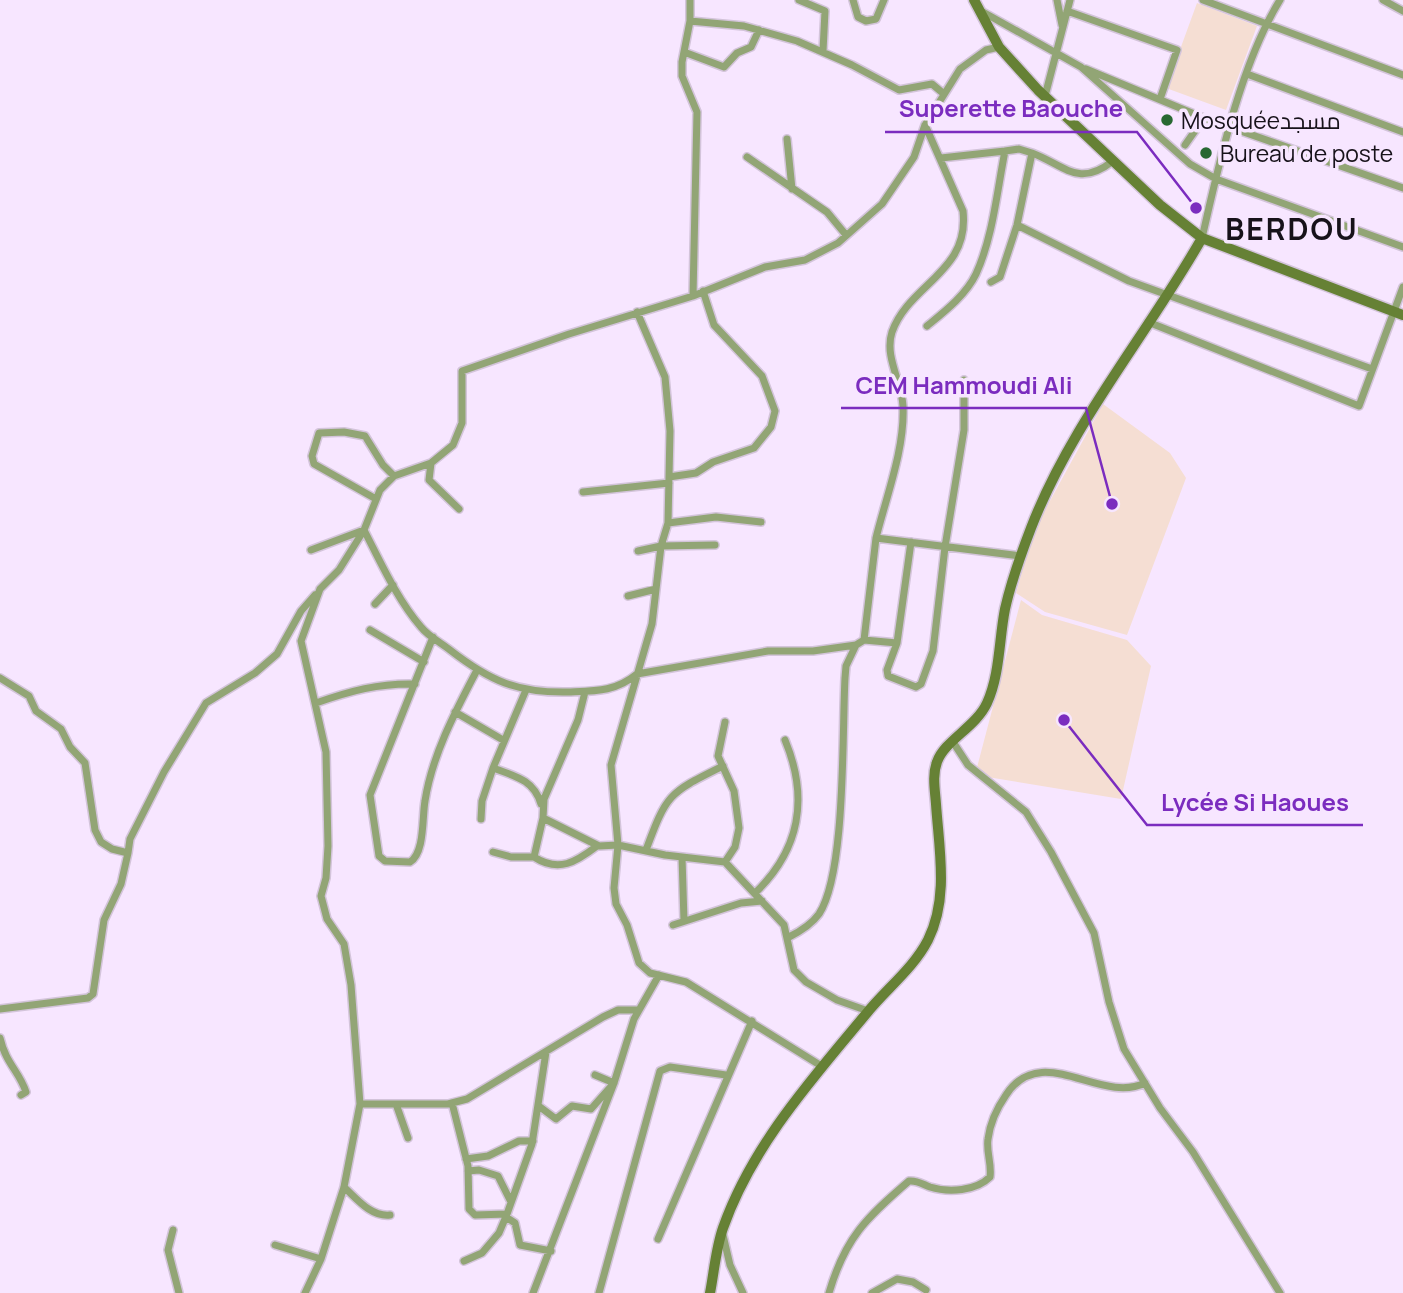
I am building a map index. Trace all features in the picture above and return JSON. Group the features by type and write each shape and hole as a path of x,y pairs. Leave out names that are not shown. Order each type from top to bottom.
{"main road":[{"path":"974,0 999,47 1045,96 1160,205 1202,238 1398,313"},
{"path":"710,1293 722,1230 755,1162 785,1111 868,1011 908,970 927,941 937,916 941,863 934,776 937,760 968,730 987,704 993,685 1006,606 1021,556 1051,485 1148,322 1202,238"}],"street":[{"path":"690,0 690,21 682,76 697,112 693,296"},
{"path":"799,0 825,11 823,51"},
{"path":"853,0 858,17 866,21 876,19 884,0"},
{"path":"1057,0 1063,29"},
{"path":"1045,96 1070,0"},
{"path":"1203,0 1403,75"},
{"path":"1202,238 1216,178 1247,74 1267,22 1280,0"},
{"path":"1383,0 1403,10"},
{"path":"980,10 1057,51 1080,67 1184,159 1216,178 1403,247"},
{"path":"1068,10 1177,50 1160,99"},
{"path":"690,21 728,23 759,30 823,51 899,90 932,84 944,94"},
{"path":"684,52 724,67 737,53 751,47 759,30"},
{"path":"0,1009 88,998 93,994 104,920 121,884 130,839 164,772 206,703 255,673 277,654 301,611 340,570 364,530 380,490 394,476 431,463 453,445 462,423 463,370 693,296 718,284 737,281 765,267 805,260 846,236 881,204 914,157 925,125 960,69 986,51 999,47"},
{"path":"1080,67 1203,118 1403,188"},
{"path":"1247,74 1403,132"},
{"path":"1185,145 1203,118"},
{"path":"789,937 806,928 820,913 835,864 846,666 860,642 876,538 900,440 903,405 890,347 892,332 927,286 948,267 964,224 963,211 925,125"},
{"path":"787,139 792,188"},
{"path":"941,158 1019,149 1076,174 1091,174 1113,161"},
{"path":"927,326 950,307 976,274 1005,151"},
{"path":"991,282 1000,277 1017,225 1032,153"},
{"path":"747,157 827,212 846,236"},
{"path":"1017,225 1129,281 1166,296 1229,314 1373,369"},
{"path":"1148,322 1359,406 1398,313 1403,287"},
{"path":"583,492 669,480 696,473 713,462 754,448 771,426 775,411 762,376 753,362 714,325 703,291"},
{"path":"637,312 665,377 670,431 668,523 661,546 652,624 611,765 618,845 614,888 616,904 627,925 639,964 659,975 686,982 823,1067"},
{"path":"911,542 897,643 887,670 888,676 919,687 933,651 945,547 964,430 964,380"},
{"path":"376,499 314,464 312,456 320,433 358,433 365,436 394,476"},
{"path":"431,463 429,480 459,509"},
{"path":"668,523 716,517 761,522"},
{"path":"364,530 393,585 422,629 477,670 508,686 526,690 603,692 625,684 637,674 768,651 813,650 860,642 897,643"},
{"path":"311,550 364,530"},
{"path":"876,538 1021,556"},
{"path":"638,551 661,546 715,545"},
{"path":"375,604 393,585"},
{"path":"305,1293 321,1259 344,1187 360,1104 351,985 344,944 327,919 321,896 326,878 328,846 326,751 302,641 320,589"},
{"path":"628,596 656,589"},
{"path":"370,630 424,662"},
{"path":"433,637 370,795 379,856 385,861 410,862 418,853 426,791 455,712 477,670"},
{"path":"0,678 29,696 36,711 61,729 70,747 85,763 95,830 102,842 112,849 128,853"},
{"path":"316,703 358,688 415,684"},
{"path":"481,819 482,801 493,768 526,690"},
{"path":"542,808 552,774 578,720 585,692"},
{"path":"455,712 503,740"},
{"path":"725,722 718,756 734,790 739,828 735,846 725,862"},
{"path":"755,893 775,874 794,837 798,816 794,769 785,740"},
{"path":"953,742 968,765 1026,811 1051,852 1094,933 1109,1002 1124,1049 1194,1152 1280,1293"},
{"path":"646,850 662,805 673,794 723,766"},
{"path":"493,768 531,784 537,792 543,818 534,857"},
{"path":"543,818 597,846 618,845 725,862 784,925 789,937 794,970 806,982 837,1000 868,1011"},
{"path":"494,852 511,857 534,857 547,865 559,866 575,862 597,846"},
{"path":"682,857 684,921"},
{"path":"673,925 741,903 762,901"},
{"path":"533,1293 614,1083 639,1010 659,975"},
{"path":"360,1104 452,1103 491,1086 603,1017 618,1010 639,1010"},
{"path":"658,1239 726,1075 752,1021"},
{"path":"0,1038 9,1065 23,1083 26,1092 21,1095"},
{"path":"464,1261 482,1253 499,1233 511,1203 533,1141 546,1052"},
{"path":"599,1293 660,1071 670,1067 726,1075"},
{"path":"829,1293 838,1261 848,1242 876,1209 909,1181 933,1188 970,1189 983,1184 990,1177 988,1136 997,1110 1015,1081 1026,1074 1057,1074 1132,1087 1145,1083"},
{"path":"595,1075 614,1083"},
{"path":"540,1107 556,1119 572,1106 591,1109 614,1083"},
{"path":"452,1103 468,1171 469,1209 475,1215 506,1215 515,1223 520,1245 551,1251"},
{"path":"396,1104 408,1138"},
{"path":"466,1159 488,1156 519,1142 533,1141"},
{"path":"468,1171 479,1170 498,1177 511,1203"},
{"path":"344,1187 372,1211 382,1216 390,1214"},
{"path":"173,1230 169,1250 179,1293"},
{"path":"722,1230 730,1265 743,1293"},
{"path":"275,1245 321,1259"},
{"path":"872,1293 897,1279 913,1282 926,1290"}],"shaded area":[{"path":"1197,3 1257,26 1226,110 1166,88"},
{"path":"1103,404 1170,453 1186,478 1127,635 1045,612 1016,593 1034,530"},
{"path":"1021,600 1042,615 1127,640 1151,666 1121,799 975,775"}],"place":[{"name":"Mosquéeمسجد","path":"1167,120"},
{"name":"Bureau de poste","path":"1206,153"},
{"name":"Superette Baouche","path":"1196,208"},
{"name":"CEM Hammoudi Ali","path":"1112,504"},
{"name":"Lycée Si Haoues","path":"1064,720"}],"district":[{"name":"BERDOU","path":"1292,228"}]}
